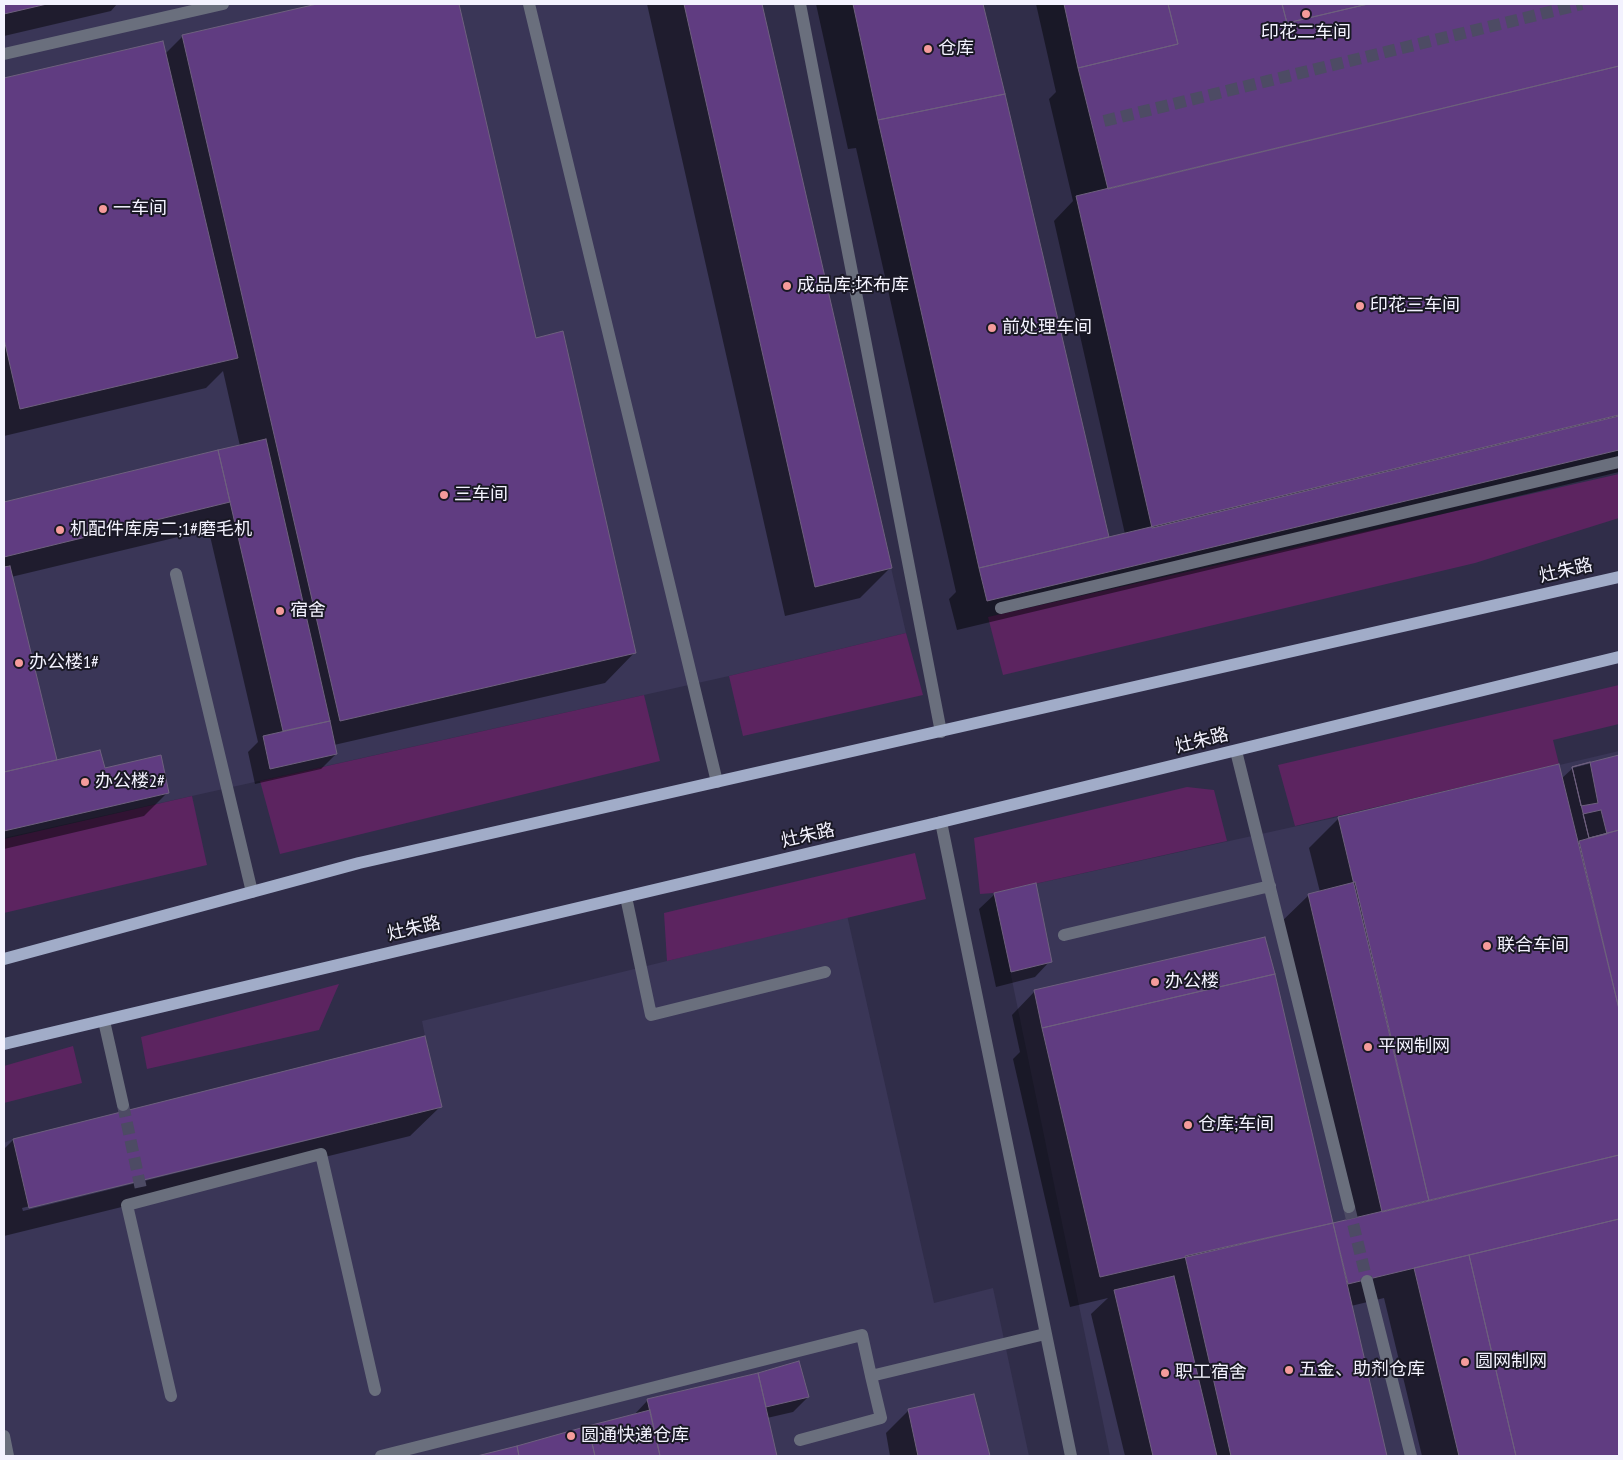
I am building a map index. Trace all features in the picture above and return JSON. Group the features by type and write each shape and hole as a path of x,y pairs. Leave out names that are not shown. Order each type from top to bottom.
{"main road":[{"name":"灶朱路","path":"4,959 359,863 1619,577"},
{"name":"灶朱路","path":"4,1044 941,822 1619,657"}],"lane":[{"path":"4,54 224,4"},
{"path":"529,4 717,782"},
{"path":"800,4 942,732"},
{"path":"1001,608 1619,462"},
{"path":"176,574 252,892"},
{"path":"1236,751 1349,1207"},
{"path":"941,822 1070,1456"},
{"path":"1064,935 1270,886"},
{"path":"626,897 651,1015 825,972"},
{"path":"104,1020 122,1105"},
{"path":"172,1396 127,1205 143,1195 321,1154 375,1390"},
{"path":"1367,1281 1411,1456"},
{"path":"871,1376 1046,1334"},
{"path":"381,1456 862,1335 881,1418 800,1440"},
{"path":"4,1436 8,1456"}],"shaded area":[{"path":"4,4 762,4 906,633 729,676 4,838"},
{"path":"1619,474 1619,518 1475,563 1003,675 988,617"},
{"path":"906,633 923,695 743,736 729,676"},
{"path":"1619,685 1619,724 1553,740 1559,764 1295,826 1278,765"},
{"path":"644,695 660,761 280,854 260,781"},
{"path":"1619,751 1619,1456 1110,1456 994,893 1338,817"},
{"path":"1187,787 1214,790 1227,841 994,893 980,894 974,838"},
{"path":"192,796 207,865 4,913 4,839"},
{"path":"915,853 926,899 667,961 664,913"},
{"path":"847,915 934,1303 993,1288 1029,1456 4,1456 4,1143 13,1139 425,1036 422,1021"},
{"path":"339,984 319,1030 147,1069 141,1037"},
{"path":"73,1046 82,1083 4,1103 4,1066"}],"building":[{"path":"4,4 47,4 4,14"},
{"name":"三车间","path":"317,4 459,4 536,338 563,331 636,653 340,721 182,35"},
{"name":"成品库;坯布库","path":"684,4 762,4 892,568 815,587"},
{"name":"仓库","path":"853,4 983,4 1005,94 878,120"},
{"path":"1064,4 1168,4 1178,44 1078,68"},
{"path":"1168,4 1282,4 1287,23 1368,4 1619,4 1619,66 1108,189 1078,68 1178,44"},
{"name":"印花二车间","path":"1282,4 1368,4 1287,23"},
{"name":"一车间","path":"163,41 238,358 20,409 4,339 4,78"},
{"name":"印花三车间","path":"1619,66 1619,416 1152,528 1076,196"},
{"name":"前处理车间","path":"1005,94 1109,537 979,568 878,120"},
{"path":"1619,415 1619,450 987,601 979,568"},
{"name":"宿舍","path":"266,439 330,721 283,731 218,450"},
{"name":"机配件库房二;1#磨毛机","path":"218,450 230,502 4,557 4,502"},
{"name":"办公楼1#","path":"10,566 57,760 4,772 4,567"},
{"path":"330,721 337,754 270,769 263,736"},
{"name":"办公楼2#","path":"100,750 105,768 161,755 169,793 4,831 4,772"},
{"path":"1619,755 1619,830 1589,838 1572,767"},
{"path":"1590,762 1598,803 1581,806 1572,767"},
{"name":"联合车间","path":"1559,764 1619,1009 1619,1155 1429,1201 1338,817"},
{"path":"1601,810 1607,834 1589,838 1583,814"},
{"path":"1619,830 1619,1009 1579,841"},
{"name":"平网制网","path":"1355,882 1429,1201 1382,1212 1308,894"},
{"path":"1036,883 1052,962 1011,972 994,893"},
{"name":"办公楼","path":"1265,937 1275,974 1042,1028 1034,990"},
{"name":"仓库;车间","path":"1275,974 1333,1223 1100,1277 1042,1028"},
{"path":"425,1036 442,1107 29,1208 13,1139"},
{"path":"1619,1155 1619,1219 1348,1284 1333,1223"},
{"path":"1619,1219 1619,1456 1516,1456 1469,1255"},
{"name":"五金、助剂仓库","path":"1333,1223 1387,1456 1231,1456 1185,1256"},
{"name":"圆网制网","path":"1469,1255 1516,1456 1459,1456 1414,1268"},
{"name":"职工宿舍","path":"1174,1276 1217,1456 1153,1456 1114,1290"},
{"path":"799,1361 809,1397 766,1407 758,1373"},
{"path":"758,1373 777,1456 660,1456 647,1399"},
{"path":"974,1394 990,1456 918,1456 908,1409"},
{"path":"650,1410 660,1456 595,1456 588,1426"},
{"name":"圆通快递仓库","path":"588,1426 595,1456 519,1456 517,1446"},
{"path":"517,1446 519,1456 477,1456"}],"tunnel":[{"path":"1104,121 1582,4"},
{"path":"123,1105 141,1189"},
{"path":"1349,1207 1367,1281"}],"place":[{"name":"印花二车间","path":"1306,14"},
{"name":"仓库","path":"928,49"},
{"name":"一车间","path":"103,209"},
{"name":"成品库;坯布库","path":"787,286"},
{"name":"印花三车间","path":"1360,306"},
{"name":"前处理车间","path":"992,328"},
{"name":"三车间","path":"444,495"},
{"name":"机配件库房二;1#磨毛机","path":"60,530"},
{"name":"宿舍","path":"280,611"},
{"name":"办公楼1#","path":"19,663"},
{"name":"办公楼2#","path":"85,782"},
{"name":"联合车间","path":"1487,946"},
{"name":"办公楼","path":"1155,982"},
{"name":"平网制网","path":"1368,1047"},
{"name":"仓库;车间","path":"1188,1125"},
{"name":"圆网制网","path":"1465,1362"},
{"name":"五金、助剂仓库","path":"1289,1370"},
{"name":"职工宿舍","path":"1165,1373"},
{"name":"圆通快递仓库","path":"571,1436"}]}
